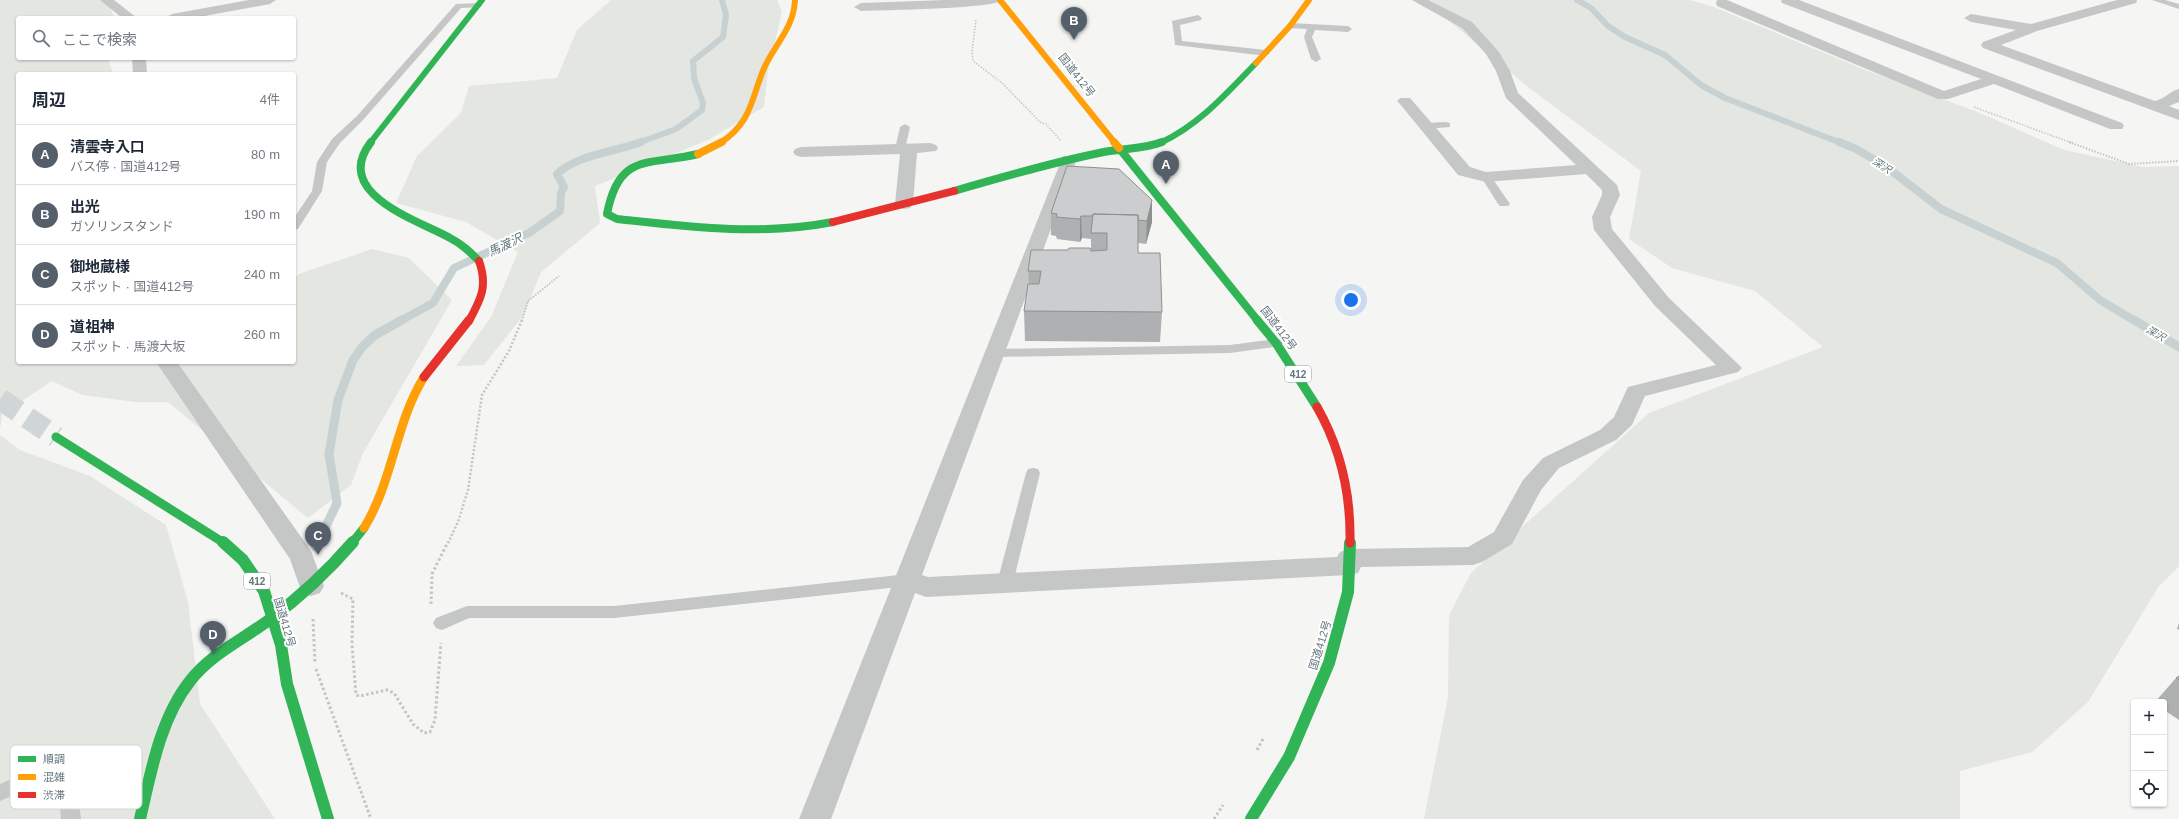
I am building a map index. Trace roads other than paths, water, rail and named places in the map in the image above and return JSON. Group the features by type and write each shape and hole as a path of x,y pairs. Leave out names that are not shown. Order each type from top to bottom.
{"main road":[{"path":"795,0 792,18 767,63 748,119 741,127 722,143 709,150 695,155 647,164 625,173 617,179 607,214 625,219 752,231 790,231 809,228 904,204 1072,158 1106,151 1122,151 1160,143 1186,130 1205,115 1266,53 1290,26 1309,0"},
{"name":"国道412号","path":"1000,0 1276,343 1323,416 1342,464 1351,521 1348,592 1329,663 1289,758 1251,819"},
{"path":"140,819 159,742 173,708 186,688 204,666 272,618 313,584 347,549 378,507 400,426 414,394 474,310 484,290 486,277 483,266 461,243 384,206 366,189 361,169 369,145 480,2"},
{"name":"国道412号","path":"56,437 220,539 243,560 264,591 281,645 287,684 328,819"}],"street":[{"path":"106,0 127,16"},
{"path":"183,16 270,0"},
{"path":"861,7 982,2 996,0"},
{"path":"908,580 926,587 1473,556 1503,538 1531,486 1550,463 1608,435 1624,420 1636,392 1730,368 1662,302 1603,230 1601,217 1611,195 1611,189 1511,95 1502,71 1492,52 1467,25 1418,0"},
{"path":"1708,0 1722,4 1943,96 1993,80"},
{"path":"1722,4 1744,0"},
{"path":"1787,0 2116,126"},
{"path":"2129,0 2101,10 2032,28 1988,45 2037,59 2179,115"},
{"path":"1971,18 2032,28"},
{"path":"139,60 140,72"},
{"path":"2154,106 2171,101 2179,93"},
{"path":"1405,101 1464,171 1486,177 1590,169"},
{"path":"801,152 830,147 905,149 930,148"},
{"path":"904,204 905,149"},
{"path":"815,819 994,353 1072,158"},
{"path":"167,364 302,557 313,584"}],"lane":[{"path":"2156,0 2179,7"},
{"path":"298,213 317,191 322,162 336,141 360,118 459,6 480,2"},
{"path":"1198,18 1175,23 1178,47 1266,53"},
{"path":"1290,26 1311,29 1348,29"},
{"path":"1311,29 1308,37 1316,60"},
{"path":"1426,126 1446,125"},
{"path":"905,127 905,149"},
{"path":"1486,177 1504,204"},
{"path":"994,353 1230,349 1276,343"},
{"path":"1005,583 1033,472"},
{"path":"442,623 467,612 614,612 908,580"},
{"path":"0,793 10,788"},
{"path":"70,809 71,819"}],"waterway":[{"name":"馬渡沢","path":"639,142 676,129 702,110 703,103 694,78 693,61 723,37 726,15 722,0"},
{"name":"深沢","path":"1577,0 1591,8 1608,26 1625,37 1665,55 1701,85 1725,98 1841,143"},
{"name":"馬渡沢","path":"400,321 433,303 454,268 529,233 560,211 561,193 564,187 557,174 565,168 574,162 585,158 639,142"},
{"name":"深沢","path":"1839,142 1854,148 1884,165 1941,209 2057,263 2100,300 2135,321"},
{"name":"馬渡沢","path":"318,543 337,503 329,454 338,400 353,360 363,346 375,335 402,320"},
{"name":"深沢","path":"2134,320 2179,347"},
{"name":"馬渡沢","path":"317,546 319,542"}],"tunnel":[{"path":"0,399 56,437"}],"place":[{"name":"出光","path":"1074,40"},
{"name":"清雲寺入口","path":"1166,184"},
{"name":"御地蔵様","path":"318,555"},
{"name":"道祖神","path":"213,654"}]}
